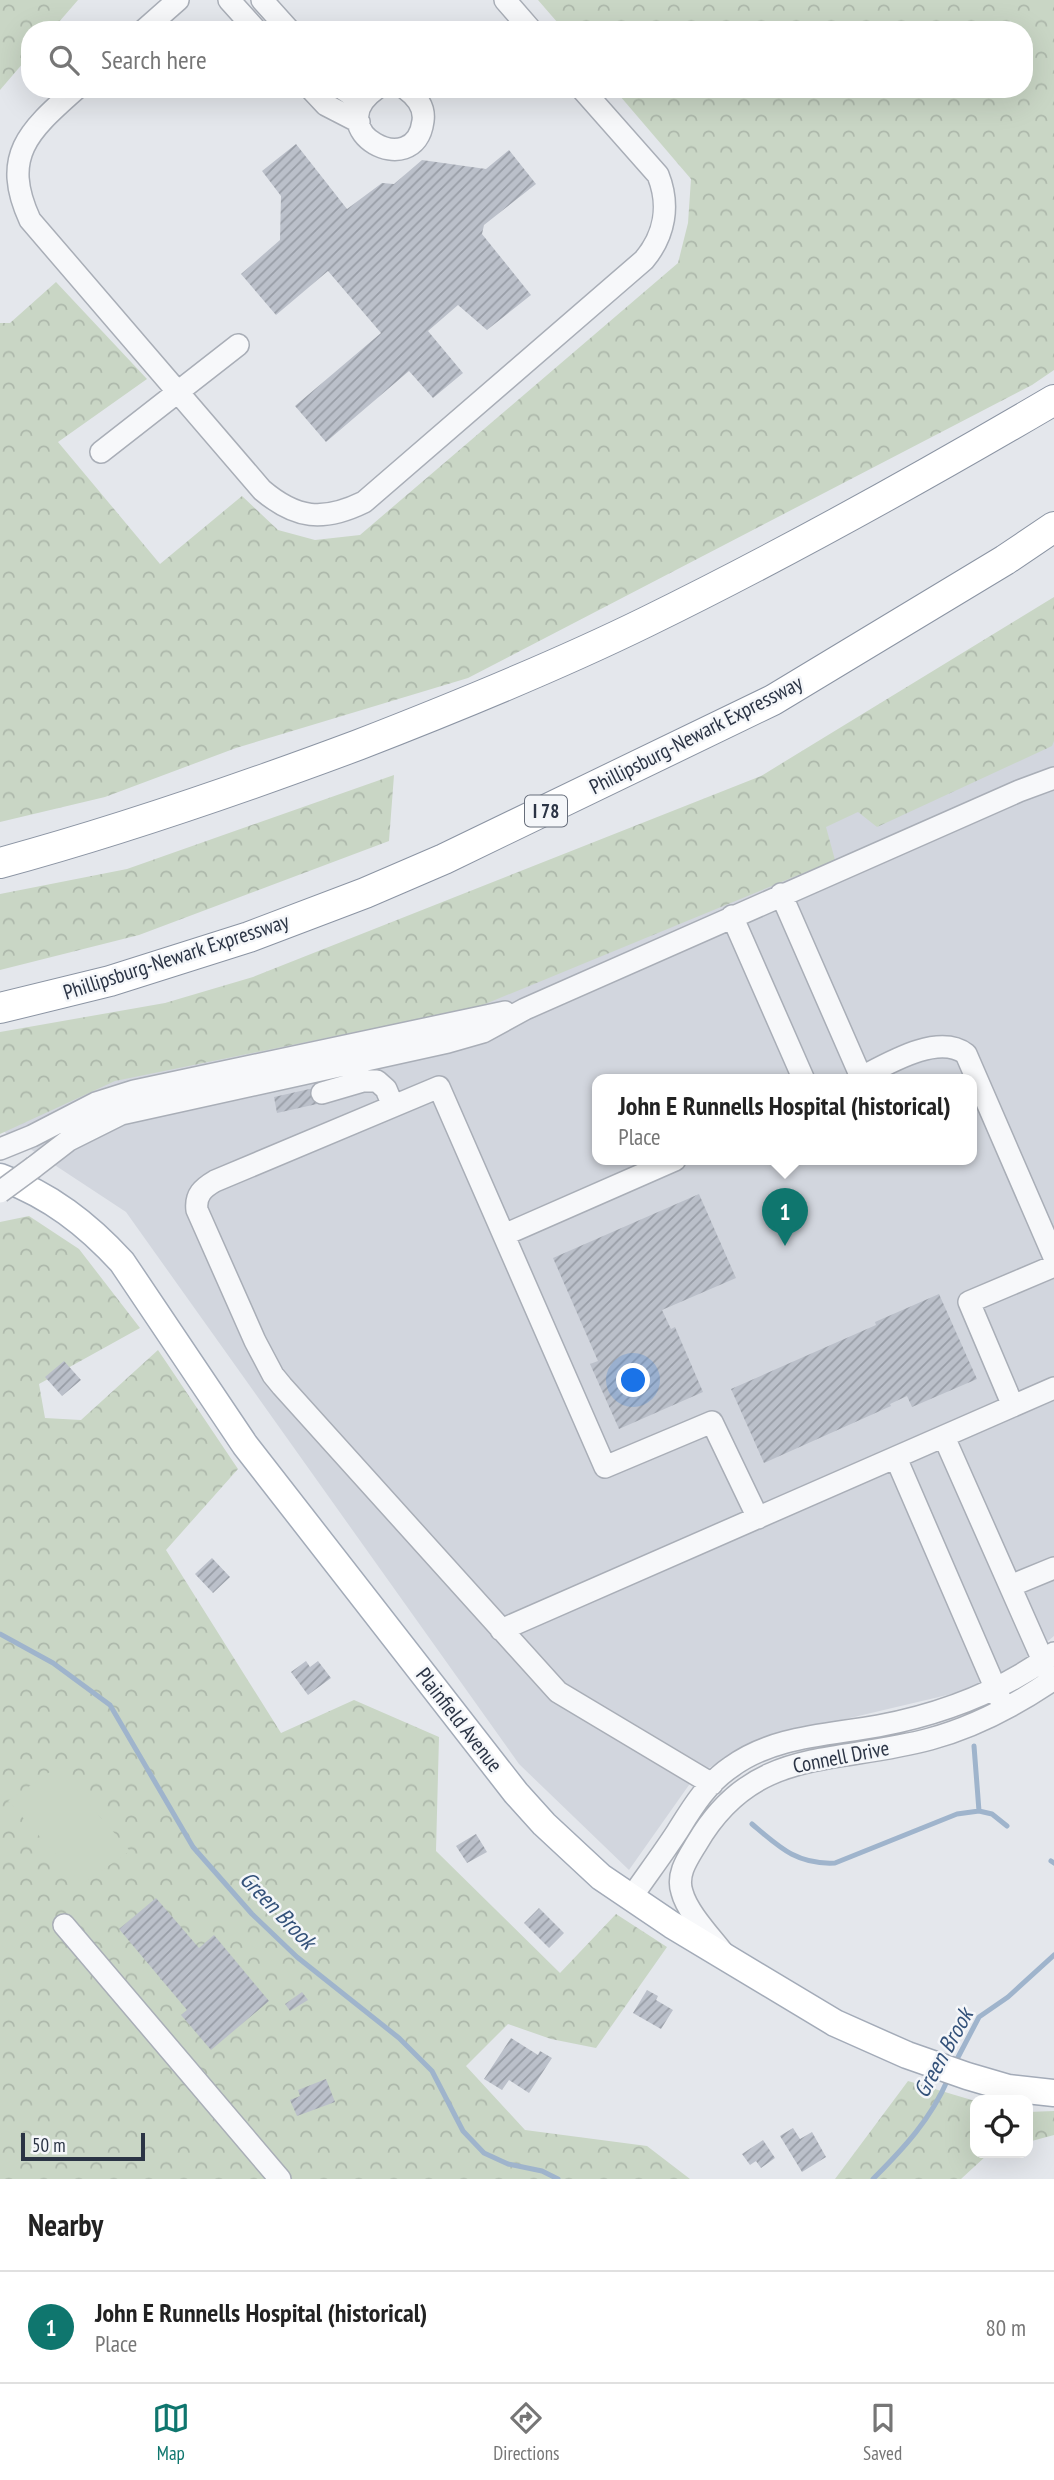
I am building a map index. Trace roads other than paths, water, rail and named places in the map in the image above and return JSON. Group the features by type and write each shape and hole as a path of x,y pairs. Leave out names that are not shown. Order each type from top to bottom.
{"highway":[{"path":"0,863 157,817 246,787 493,692 645,622 748,570 970,450 1054,400"},
{"name":"Phillipsburg-Newark Expressway","path":"0,1008 110,981 249,937 365,893 444,859 773,700 1054,527"}],"main road":[{"name":"Plainfield Avenue","path":"0,1177 64,1208 100,1237 122,1262 245,1445 516,1793 562,1842 601,1877 728,1960 835,2023 967,2076 1008,2088 1054,2093"}],"street":[{"path":"154,21 178,0"},
{"path":"229,0 248,21"},
{"path":"262,0 281,21"},
{"path":"505,0 523,21"},
{"path":"66,98 30,130 19,147 14,169 18,197 30,220 262,490 280,505 300,513 324,516 346,511 364,502 645,260 654,248 662,229 665,209 664,191 658,175 590,98"},
{"path":"319,98 326,105 366,105 368,141 388,150 399,149 417,137 424,116 416,98"},
{"path":"101,452 238,345"},
{"path":"0,1192 69,1139 121,1114 483,1032 525,1009 781,894 1018,791 1054,778"},
{"path":"781,894 856,1074"},
{"path":"732,916 801,1074"},
{"path":"0,1149 32,1136 96,1103 134,1091 525,1009"},
{"path":"870,1074 934,1046 953,1046 966,1054 975,1074"},
{"path":"977,1079 1054,1257"},
{"path":"322,1093 363,1081 377,1081 386,1089 393,1106"},
{"path":"712,1784 558,1692 273,1375 255,1341 197,1210 199,1194 215,1181 439,1087 605,1467 712,1422 758,1518"},
{"path":"504,1235 664,1165"},
{"path":"1013,1406 969,1302 1054,1266"},
{"path":"501,1630 1054,1388"},
{"path":"944,1437 1010,1586 1051,1668"},
{"path":"895,1458 1000,1700"},
{"path":"1010,1586 1054,1568"},
{"name":"Connell Drive","path":"728,1960 690,1907 682,1893 680,1879 699,1839 723,1807 764,1776 792,1765 929,1739 962,1728 1051,1668"},
{"name":"Connell Drive","path":"631,1898 692,1806 730,1767 758,1751 783,1743 1000,1700"},
{"path":"64,1925 280,2179"}],"waterway":[{"name":"Green Brook","path":"0,1634 53,1663 110,1705 193,1847 252,1914 297,1957 399,2038 432,2071 463,2131 484,2153 508,2164 542,2171 558,2179"},
{"path":"974,1746 979,1811"},
{"path":"752,1824 789,1853 822,1863 835,1863 957,1814 979,1811 992,1814 1007,1826"},
{"name":"Green Brook","path":"955,2063 979,2017 1008,1997 1054,1955"},
{"name":"Green Brook","path":"873,2179 916,2132 948,2079"}],"place":[{"name":"John E Runnells Hospital (historical)","path":"785,1246"}]}
